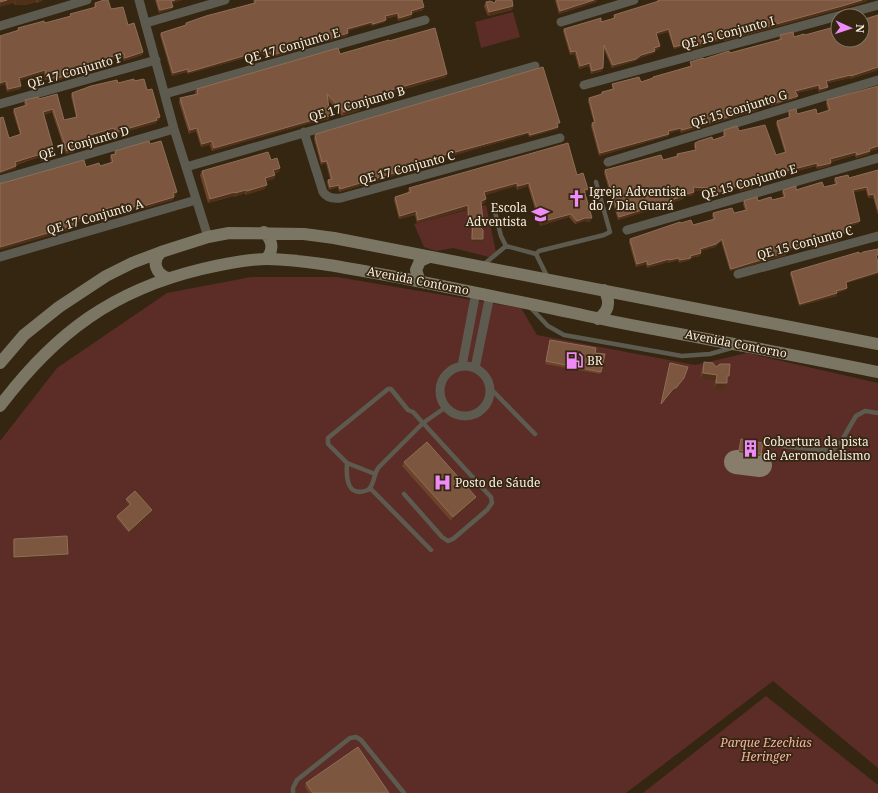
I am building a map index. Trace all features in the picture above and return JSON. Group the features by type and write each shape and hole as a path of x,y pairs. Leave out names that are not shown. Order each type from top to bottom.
{"main road":[{"path":"264,232 271,242 272,249 266,259"},
{"path":"0,363 24,335 59,307 106,276 132,263 208,237 229,233 264,232 304,234 334,238 878,344"},
{"path":"161,252 155,262 156,269 160,275 168,278"},
{"path":"422,282 419,279 416,270 420,261 429,257"},
{"name":"Avenida Contorno","path":"0,406 36,362 64,336 111,302 142,287 168,278 219,265 266,259 336,266 476,292 598,319 742,345 878,372"},
{"path":"598,319 604,315 608,309 608,296 604,290"}],"street":[{"path":"0,26 71,2 87,0"},
{"path":"139,0 174,129 208,237"},
{"path":"146,23 225,0"},
{"path":"561,22 634,0"},
{"name":"QE 15 Conjunto I","path":"584,85 878,5"},
{"name":"QE 17 Conjunto E","path":"165,94 425,20"},
{"name":"QE 17 Conjunto F","path":"0,104 156,60"},
{"name":"QE 17 Conjunto B","path":"186,167 535,66"},
{"name":"QE 15 Conjunto G","path":"608,162 878,80"},
{"name":"QE 7 Conjunto D","path":"0,180 174,129"},
{"name":"QE 17 Conjunto C","path":"304,132 323,192 325,196 335,199 560,138"},
{"name":"QE 15 Conjunto E","path":"627,230 878,158"},
{"name":"QE 17 Conjunto A","path":"0,257 196,200"},
{"name":"QE 15 Conjunto C","path":"738,274 878,236"},
{"path":"462,366 476,292"},
{"path":"476,368 490,295"},
{"path":"462,366 476,368 487,379 489,395 487,402 482,409 475,413 459,415 452,412 446,407 440,392 444,377 449,371 462,366"}],"lane":[{"path":"536,254 539,251 608,234 610,232 596,182"},
{"path":"495,212 501,236 506,246 536,254 548,279"},
{"path":"481,267 506,246"},
{"path":"526,303 548,326 555,331 564,334 682,356 710,354 742,345"},
{"path":"489,387 535,434"},
{"path":"375,474 347,463 328,444 328,438 388,389 390,389 491,497 492,503 488,510 453,539 448,541 442,537 404,494"},
{"path":"347,463 346,473 348,483 352,489 364,492 370,488 379,467 423,423 446,407"},
{"path":"773,445 832,451 842,440 856,416 865,411 878,413"},
{"path":"370,488 431,550"},
{"path":"293,793 293,788 297,780 350,738 356,737 361,740 404,793"}],"green space":[{"path":"513,12 520,37 481,48 475,22"},
{"path":"486,205 496,252 489,257 453,248 436,251 424,247 414,224"},
{"path":"251,277 337,277 521,308 537,335 695,365 747,353 878,383 878,768 773,681 626,793 0,793 0,441 57,368 167,293"},
{"name":"Parque Ezechias Heringer","path":"766,696 878,785 878,793 643,793"}],"building":[{"path":"108,0 111,9 123,7 128,25 134,23 143,52 125,58 124,53 72,68 73,73 55,79 53,75 47,77 45,70 19,78 21,86 8,89 6,81 0,83 0,36 19,30 18,28 71,16 70,14 96,7 95,3"},
{"path":"157,0 175,0 171,1 173,7 160,10"},
{"path":"255,0 422,0 424,7 411,11 412,14 399,18 398,13 385,16 386,20 347,29 348,33 322,41 320,35 308,39 308,41 295,44 296,48 266,57 264,50 188,72 188,69 173,73 161,33 186,25 186,23 206,16 255,3"},
{"path":"496,0 512,0 513,6 489,12 486,2 490,1 495,3"},
{"path":"557,0 594,0 560,11"},
{"path":"862,0 725,38 725,36 687,48 685,44 674,47 669,29 656,33 660,46 654,48 655,51 641,55 636,59 613,65 604,45 603,68 592,71 590,63 580,66 576,51 571,52 564,29 601,18 601,22 615,18 614,15 659,1"},
{"path":"878,15 878,67 851,76 826,81 828,87 820,89 819,85 795,91 798,96 772,104 770,98 757,101 759,108 682,130 681,128 668,131 669,134 600,153 592,123 595,122 589,98 602,94 602,92 614,89 612,84 639,77 641,82 692,66 690,62 729,51 730,53 782,39 780,35 793,32 794,37 830,28 830,48 870,48 870,18"},
{"path":"435,28 447,74 359,99 362,107 344,112 327,94 330,116 214,148 212,141 202,144 197,128 190,130 180,98 198,94 197,89 338,48 340,54"},
{"path":"543,67 560,123 557,123 558,127 530,135 529,132 437,157 400,168 401,171 340,189 339,185 330,187 328,180 332,179 327,161 322,162 315,136 316,134"},
{"path":"134,79 134,81 144,79 147,90 152,89 160,117 156,118 157,120 116,132 114,128 90,135 91,139 74,144 75,148 67,151 53,109 43,112 55,154 42,158 41,154 15,162 16,166 0,172 0,118 3,117 9,138 21,134 14,109 27,105 25,100 38,97 39,99 57,94 64,120 77,117 72,93 91,86 117,80 118,83"},
{"path":"878,86 878,146 869,149 870,151 857,155 856,152 830,159 831,163 818,166 817,163 752,180 754,185 741,189 739,185 710,195 708,188 693,187 694,192 674,200 619,217 605,170 661,155 663,160 678,156 677,154 696,150 695,143 712,137 713,140 725,136 724,130 737,126 739,131 765,125 776,155 786,152 777,121 790,117 789,111 796,109 797,114 816,109 817,114 830,110 827,100"},
{"path":"149,141 150,144 161,141 177,192 173,193 174,197 140,207 139,205 114,214 112,207 99,211 99,213 74,220 75,225 0,247 0,183 84,160 86,167 99,163 100,166 113,162 111,155 116,154 115,151"},
{"path":"568,143 577,175 583,173 588,189 584,190 592,218 585,218 577,221 571,214 541,222 529,183 518,186 517,183 484,192 486,199 481,201 483,223 479,226 483,230 483,239 472,239 473,222 469,223 468,205 418,220 416,211 400,216 395,197 411,192 409,188"},
{"path":"268,152 271,160 277,158 280,168 273,170 275,175 265,178 267,185 210,199 202,171"},
{"path":"878,170 878,209 874,194 869,195 867,187 853,190 860,221 849,224 850,231 838,234 839,238 813,245 812,242 786,249 787,252 731,269 722,239 716,244 700,249 701,253 690,256 691,258 680,260 679,258 669,259 648,265 647,261 637,264 630,239 680,222 691,220 693,225 715,219 713,213 732,208 734,213 747,210 744,201 746,200 757,197 758,201 771,197 772,200 785,197 783,190 796,186 796,190 822,182 824,187 837,184 835,178 848,175 849,178"},
{"path":"878,249 878,255 876,255 878,272 846,282 847,288 836,291 837,293 800,304 791,272 859,252 860,254"},
{"name":"BR","path":"550,340 596,348 595,353 605,354 601,372 546,361"},
{"path":"704,362 713,363 716,367 720,364 730,364 727,383 716,383 717,375 703,373"},
{"path":"670,363 688,367 684,378 661,404"},
{"name":"Cobertura da pista de Aeromodelismo","path":"741,439 763,443 761,454 739,450"},
{"name":"Posto de Sáude","path":"427,442 476,497 453,517 404,462"},
{"path":"135,491 152,510 129,531 117,516 131,504 126,499"},
{"path":"67,536 68,554 14,557 14,539"},
{"path":"358,747 389,793 313,793 306,783"}],"taxiway":[{"path":"736,462 760,465"}],"place":[{"name":"Igreja Adventista do 7 Dia Guará","path":"576,199"},
{"name":"Escola Adventista","path":"540,215"},
{"name":"BR","path":"574,361"},
{"name":"Cobertura da pista de Aeromodelismo","path":"750,449"},
{"name":"Posto de Sáude","path":"442,483"}]}
